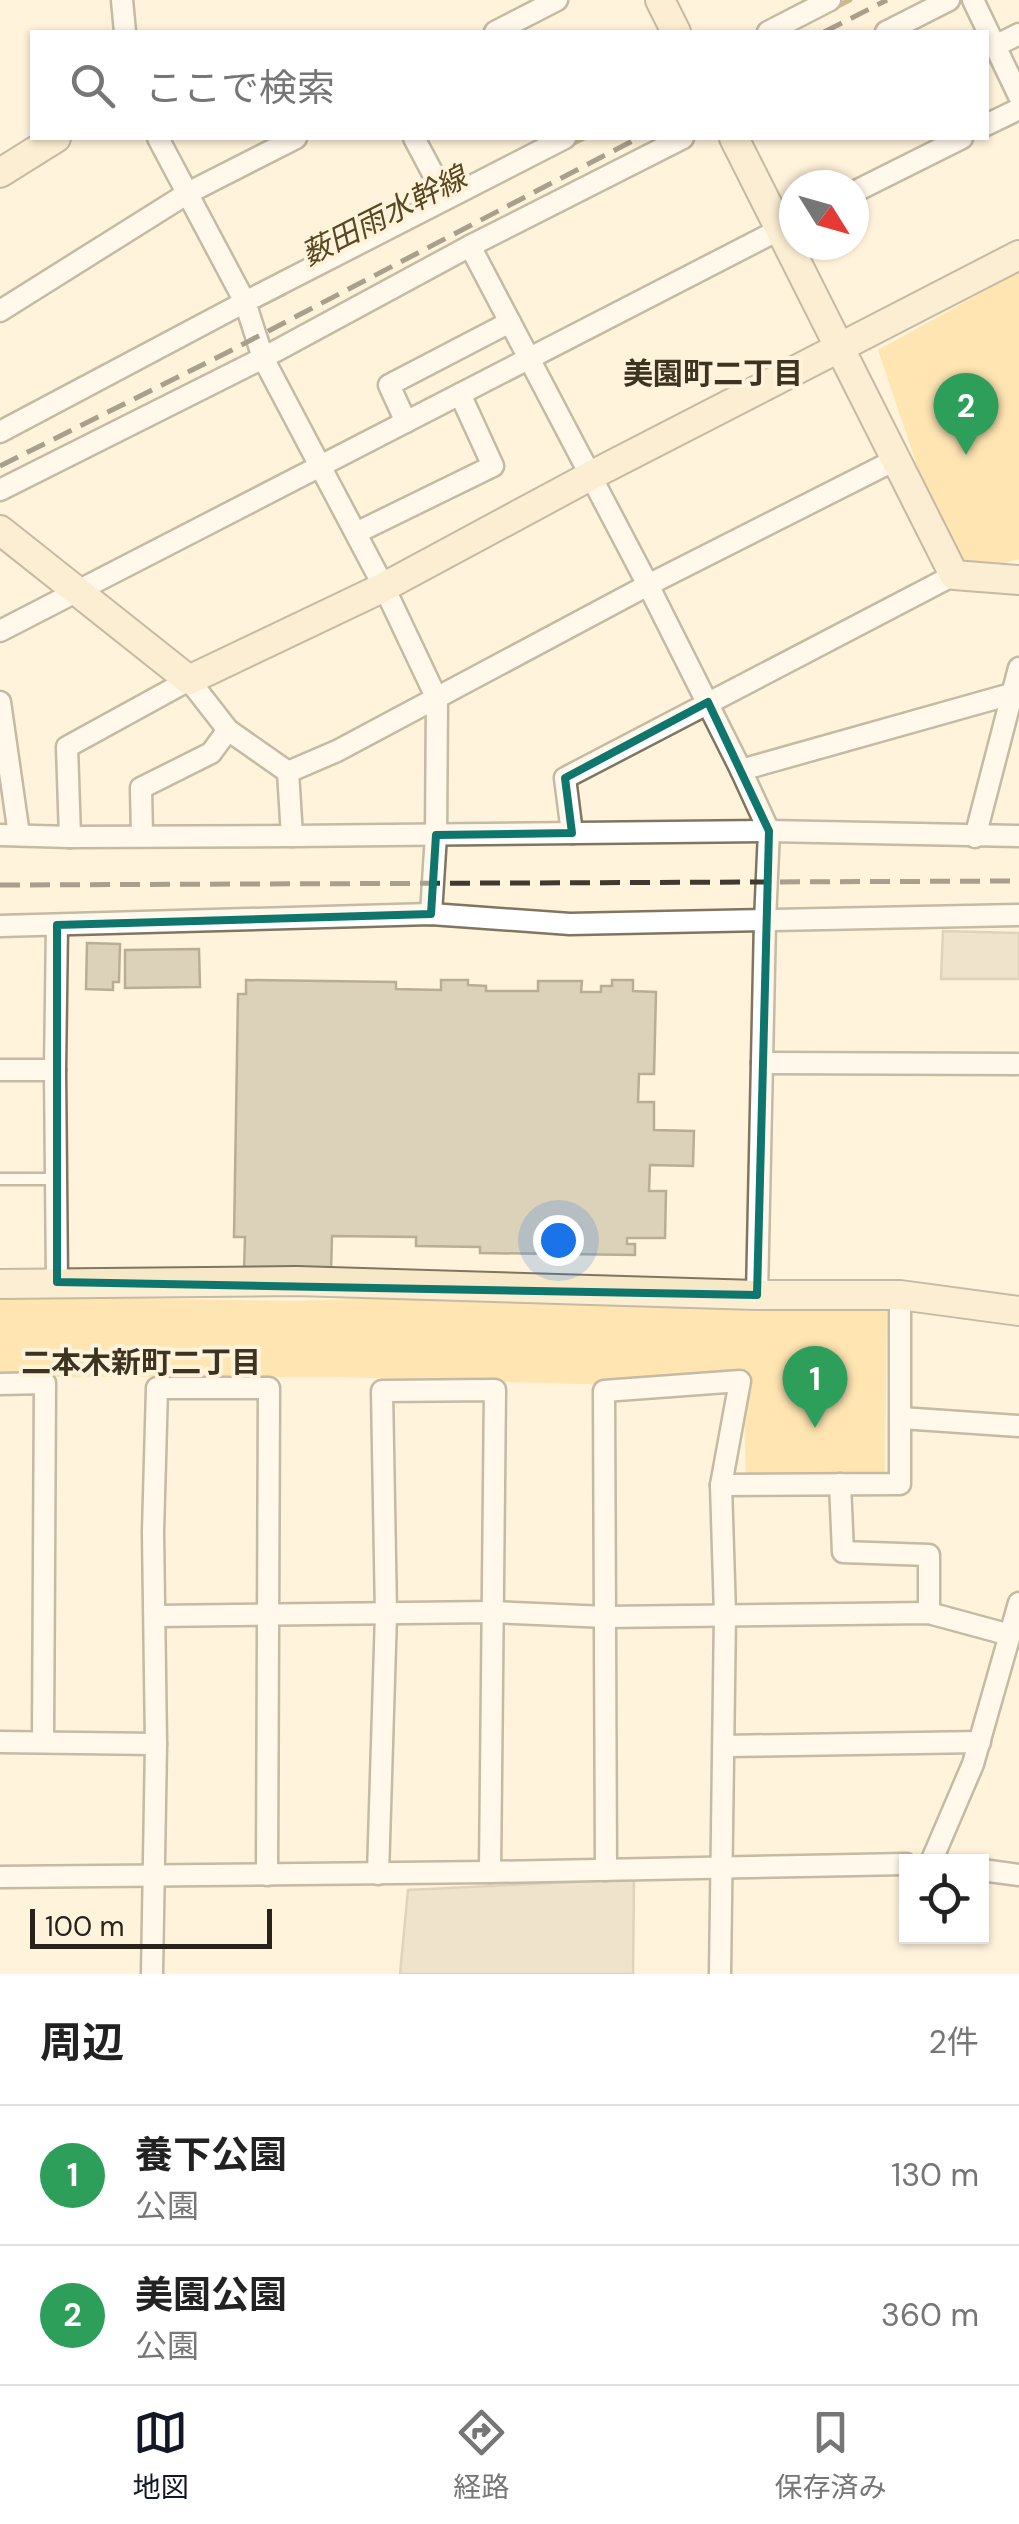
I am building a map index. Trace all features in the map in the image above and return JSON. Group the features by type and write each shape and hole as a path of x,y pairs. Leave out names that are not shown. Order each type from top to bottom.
{"street":[{"path":"122,0 126,30"},
{"path":"498,30 532,6 557,0"},
{"path":"660,0 675,30"},
{"path":"772,30 830,0"},
{"path":"890,30 950,0"},
{"path":"972,0 987,30"},
{"path":"989,34 1019,96"},
{"path":"995,46 1019,34"},
{"path":"989,124 1019,109"},
{"path":"0,172 53,140"},
{"path":"159,140 244,302 263,358 356,532 437,699 431,914"},
{"path":"0,312 188,193 292,140"},
{"path":"415,140 446,198"},
{"path":"0,432 561,140"},
{"path":"0,490 263,358 678,140"},
{"path":"735,140 779,212"},
{"path":"869,184 958,140"},
{"path":"0,631 779,229"},
{"path":"470,246 592,475 769,831 758,1296"},
{"path":"70,837 67,747 189,680 384,587 592,475 1019,256"},
{"path":"802,260 839,348 954,575"},
{"path":"406,422 390,385 510,322"},
{"path":"356,532 494,466 460,394"},
{"path":"288,772 337,751 897,459"},
{"path":"0,530 189,680 228,730 288,772"},
{"path":"572,832 565,778 954,575 1019,580"},
{"path":"975,837 1019,668"},
{"path":"742,770 1012,694"},
{"path":"0,702 10,835 769,831 1019,836"},
{"path":"142,836 142,788 211,753 228,730"},
{"path":"288,772 292,836"},
{"path":"0,926 431,914 570,924 1019,915"},
{"path":"57,924 57,1282"},
{"path":"762,1063 1019,1064"},
{"path":"0,1070 55,1070"},
{"path":"0,1284 297,1281 758,1296 900,1296 1019,1311"},
{"path":"722,1484 900,1484 900,1296"},
{"path":"606,1870 604,1391 740,1381 722,1484 725,1614 720,1974"},
{"path":"0,1384 45,1383 43,1741"},
{"path":"152,1974 157,1388 269,1388 268,1875"},
{"path":"378,1874 386,1614 382,1391 495,1390 490,1872"},
{"path":"901,1418 1019,1426"},
{"path":"840,1484 843,1552 929,1555 929,1613"},
{"path":"935,1854 980,1742 1019,1603"},
{"path":"155,1616 929,1613 1010,1635"},
{"path":"0,1742 156,1744"},
{"path":"724,1746 980,1742"},
{"path":"0,1877 899,1864"},
{"path":"989,1871 1019,1875"}],"lane":[{"path":"0,1179 56,1179"}],"highlighted area":[{"path":"708,702 769,831 757,1295 57,1282 57,925 431,914 436,835 572,833 565,778"}],"shaded area":[{"path":"1019,272 1019,559 954,575 878,350"},
{"path":"0,1296 291,1301 461,1296 887,1309 885,1472 746,1478 743,1376 612,1385 335,1377 0,1377"}],"building":[{"path":"943,931 1019,933 1019,979 941,979"},
{"path":"87,943 120,944 119,982 113,982 113,990 86,989"},
{"path":"199,949 200,987 125,988 125,950"},
{"path":"246,980 396,982 396,989 441,990 441,980 468,980 468,985 486,986 486,991 538,991 538,981 582,981 581,992 601,992 601,986 612,986 612,980 633,980 633,991 656,992 654,1074 639,1074 638,1102 654,1102 654,1130 694,1131 693,1166 650,1165 649,1191 666,1191 665,1238 627,1238 627,1244 635,1244 635,1255 480,1253 480,1247 416,1246 416,1237 332,1236 331,1272 244,1270 245,1237 234,1237 238,994 246,994"},
{"path":"634,1879 633,1974 400,1974 408,1890"}],"waterway":[{"name":"薮田雨水幹線","path":"834,8 850,0"},
{"name":"薮田雨水幹線","path":"570,145 580,140"},
{"name":"薮田雨水幹線","path":"257,307 285,293"}],"railway":[{"path":"828,30 887,0"},
{"path":"0,466 634,140"},
{"path":"0,885 1019,881"}],"place":[{"name":"美園公園","path":"966,455"},
{"name":"養下公園","path":"815,1428"}],"district":[{"name":"美園町二丁目","path":"713,374"},
{"name":"二本木新町二丁目","path":"141,1363"}]}
